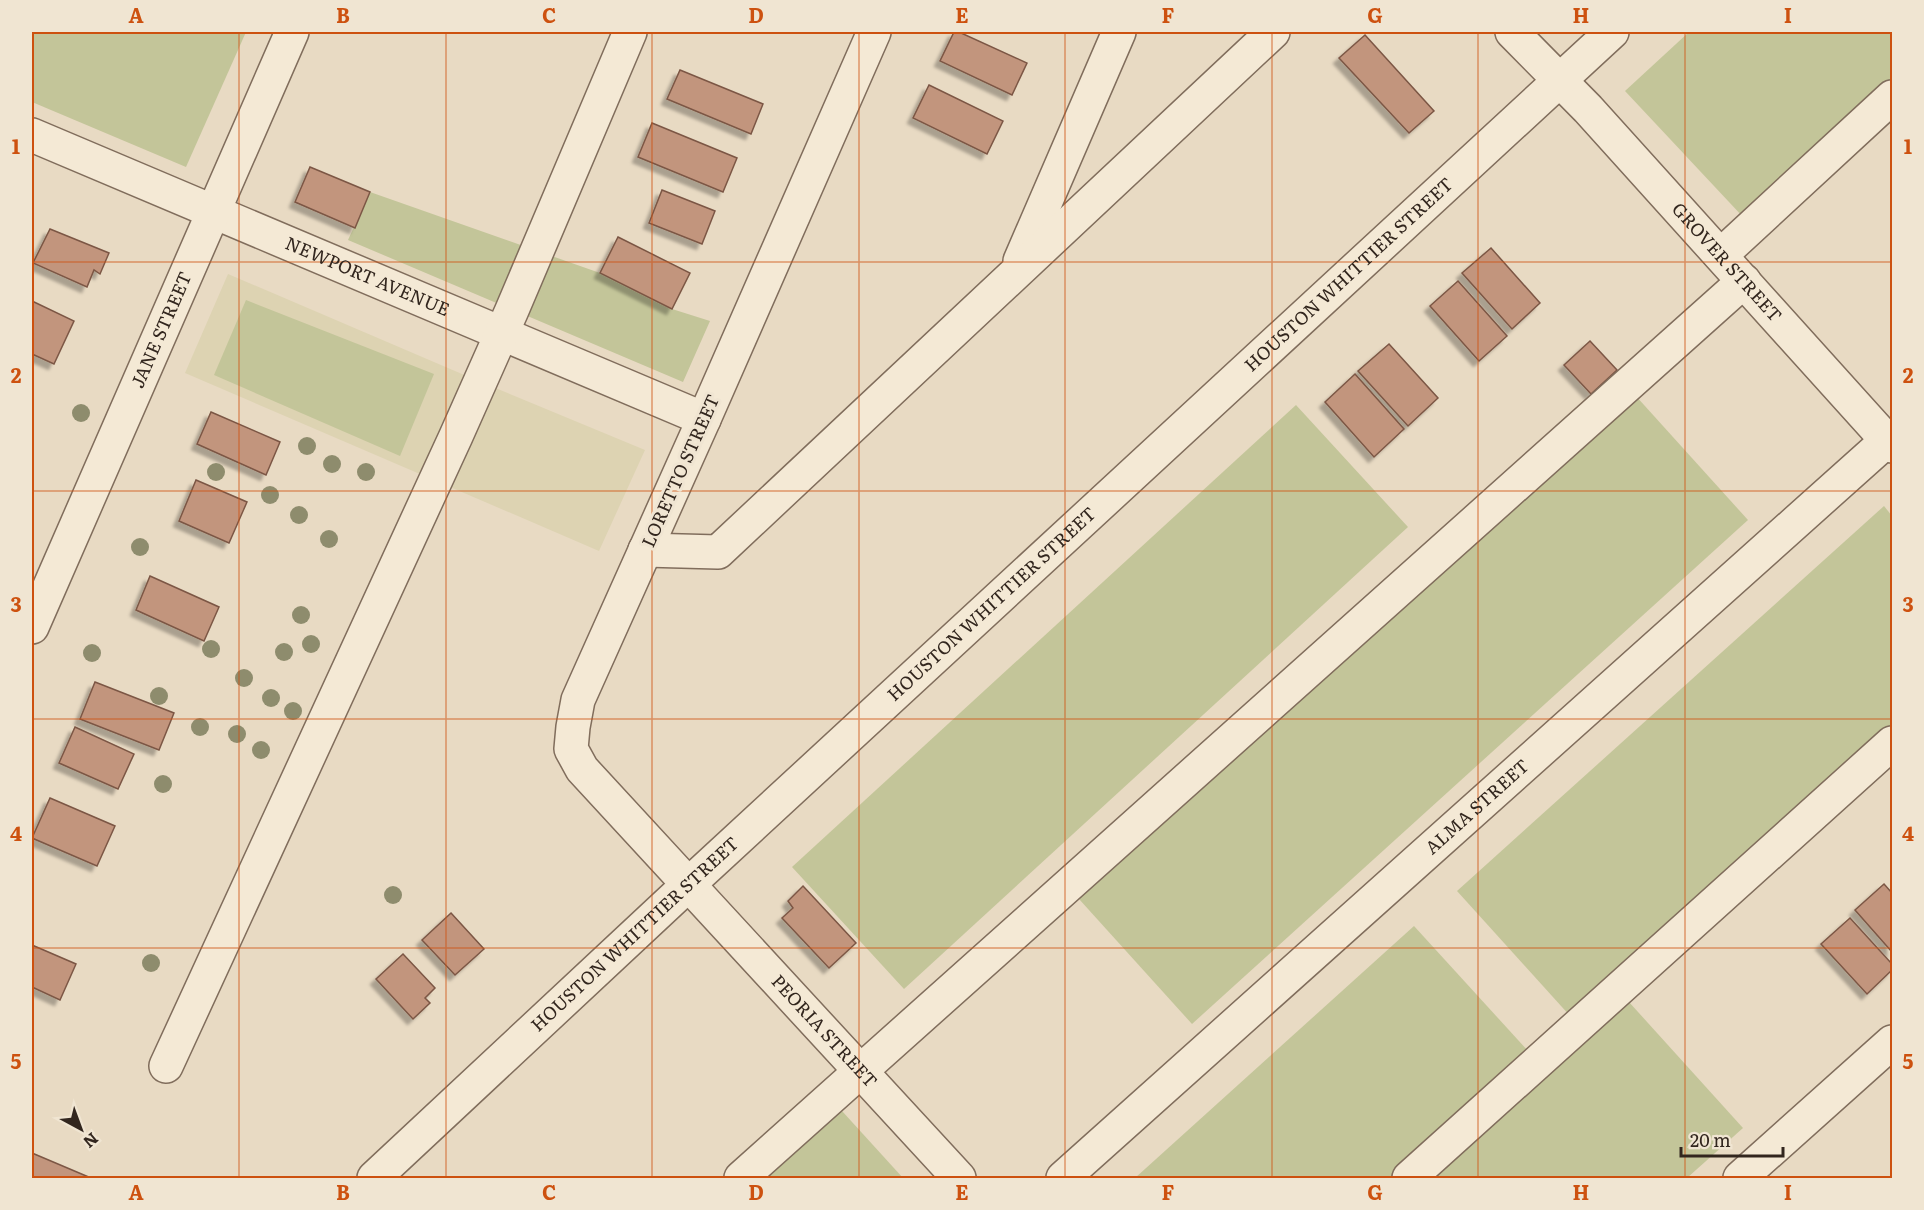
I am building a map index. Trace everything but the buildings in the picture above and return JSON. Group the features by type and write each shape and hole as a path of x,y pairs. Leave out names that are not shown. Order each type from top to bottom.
{"street":[{"name":"JANE STREET","path":"32,627 292,32"},
{"path":"166,1066 502,334 630,32"},
{"name":"LORETTO STREET","path":"690,883 582,769 571,749 578,700 874,32"},
{"path":"1016,273 1119,32"},
{"path":"645,550 718,552 1273,32"},
{"name":"GROVER STREET","path":"1512,32 1588,109 1891,441"},
{"name":"HOUSTON WHITTIER STREET","path":"374,1179 690,883 1612,32"},
{"path":"1721,255 1893,97"},
{"name":"NEWPORT AVENUE","path":"32,135 704,419"},
{"path":"741,1179 1744,281"},
{"name":"ALMA STREET","path":"1063,1179 1891,441"},
{"path":"1408,1179 1893,743"},
{"name":"PEORIA STREET","path":"690,883 960,1179"},
{"path":"1740,1179 1893,1042"}],"shaded area":[{"path":"228,274 645,450 599,551 185,373"}],"green space":[{"path":"32,32 246,32 186,167 32,102"},
{"path":"1689,32 1892,32 1892,80 1744,218 1625,91"},
{"path":"370,192 600,273 672,309 710,321 683,382 348,240"},
{"path":"246,300 434,374 400,456 214,375"},
{"path":"1635,395 1748,520 1192,1024 1079,899"},
{"path":"1296,405 1408,527 904,989 792,867"},
{"path":"1884,506 1892,516 1892,727 1571,1017 1457,891"},
{"path":"1414,926 1529,1052 1389,1178 1135,1178"},
{"path":"1629,1002 1743,1128 1687,1178 1433,1178"},
{"path":"842,1111 903,1178 767,1178"}]}
